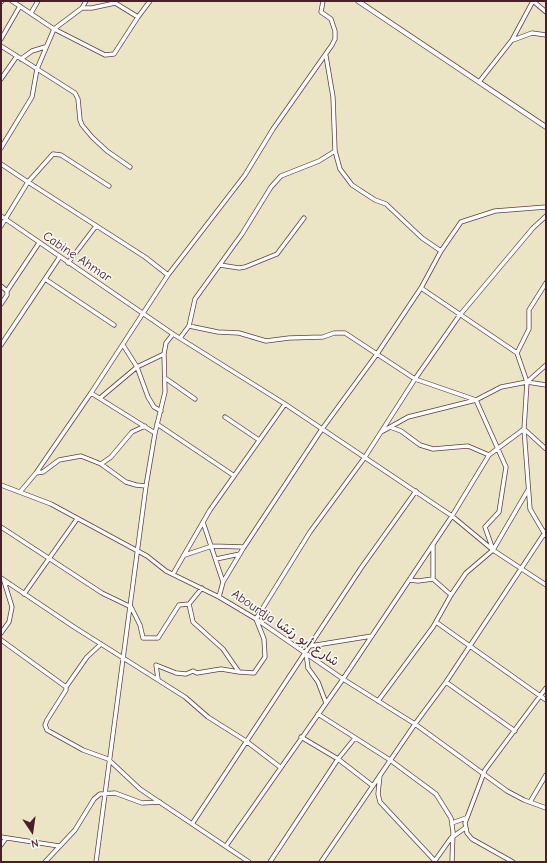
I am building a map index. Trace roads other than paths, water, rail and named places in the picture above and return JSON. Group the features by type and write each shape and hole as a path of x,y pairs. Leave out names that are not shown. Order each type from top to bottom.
{"street":[{"path":"12,1 54,29 109,55 114,54 150,1"},
{"path":"30,13 38,1"},
{"path":"1,148 32,97 38,68 45,47 54,29 82,8 86,1"},
{"path":"20,492 36,473 91,393 168,275 244,175 273,129 326,56 335,39 335,31 331,19 321,12 323,1"},
{"path":"358,1 546,127"},
{"path":"479,82 512,40 533,1 546,12"},
{"path":"82,8 92,8 114,2 138,17"},
{"path":"1,39 20,6"},
{"path":"512,40 532,32 546,36"},
{"path":"1,46 38,68 77,95 82,125 107,151 130,167"},
{"path":"21,59 32,52 45,47"},
{"path":"1,79 17,56"},
{"path":"326,56 333,97 335,152 340,169 352,186 375,200 386,204 422,238 441,251"},
{"path":"180,338 189,326 195,299 220,265 276,181 281,176 319,161 335,152"},
{"path":"1,226 3,218 28,182 54,154 61,155 109,186"},
{"path":"1,164 144,257 168,275"},
{"path":"219,597 223,582 244,547 322,429 377,354 421,288 441,251 461,222 494,211 546,207"},
{"path":"158,679 156,665 176,673 186,674 192,671 197,673 221,669 254,673 265,657 264,639 256,619 310,532 382,432 415,379 459,316 533,228 546,216"},
{"name":"Cabine Ahmar","path":"3,218 59,258 173,334 285,404 416,491 452,516 493,550 546,586"},
{"path":"220,265 238,268 245,267 277,254 304,218"},
{"path":"68,263 96,226"},
{"path":"1,304 7,295 7,291 39,244"},
{"path":"1,344 59,258"},
{"path":"45,279 114,325"},
{"path":"517,353 529,329 529,310 546,283"},
{"path":"1,286 7,291"},
{"path":"321,862 415,724 446,682 545,534 530,509 524,429 527,382 517,353 459,316 421,288"},
{"path":"189,326 218,332 239,333 266,341 289,338 323,337 334,333 345,333 415,379 476,400 506,467 499,512 485,527 493,550"},
{"path":"96,862 108,759 124,658 146,486 155,432 165,392 164,354 166,343 173,334"},
{"path":"123,345 137,367 148,397 154,407 160,411"},
{"path":"100,398 137,367 164,354"},
{"path":"527,382 546,365"},
{"path":"165,378 196,399"},
{"path":"382,432 408,417 476,400 502,387 527,382 546,385"},
{"path":"91,393 155,432"},
{"path":"173,574 203,522 233,475 285,404"},
{"path":"225,417 258,440"},
{"path":"157,424 233,475"},
{"path":"101,464 110,457 132,432 145,426"},
{"path":"390,427 401,431 420,445 432,449 468,446 489,455"},
{"path":"226,846 372,636 452,516 489,455 524,429"},
{"path":"524,429 546,449"},
{"path":"36,473 43,472 59,460 81,456 101,464 126,482 146,486"},
{"name":"Abourdja شارع أبو رتشا","path":"1,485 51,504 137,551 173,574 219,597 256,619 306,652 343,679 415,724 507,790 530,802 546,808"},
{"path":"378,701 436,622 451,595 466,573 493,550 529,489"},
{"path":"192,824 246,740 361,568 416,491"},
{"path":"24,594 77,519"},
{"path":"203,522 223,582"},
{"path":"1,527 102,593 131,607 140,625 143,638 158,638 179,605 189,604 202,588"},
{"path":"433,544 433,579 451,595"},
{"path":"185,555 212,546 244,547"},
{"path":"216,559 240,554"},
{"path":"2,579 185,697 208,717 246,740 280,767"},
{"path":"1,633 9,622 12,607 2,579"},
{"path":"409,580 418,581 433,579"},
{"path":"189,604 193,622 224,649 239,672"},
{"path":"436,622 546,700"},
{"path":"310,646 372,636"},
{"path":"1,640 66,687"},
{"path":"101,644 87,657 66,687 66,690 47,720 45,725 47,730 83,750 108,759 134,785 249,862"},
{"path":"306,652 308,668 318,682 326,703"},
{"path":"446,682 515,731"},
{"path":"513,862 472,839 465,828 466,818 483,773 546,688"},
{"path":"318,714 390,760 436,794 446,807 452,823 452,862"},
{"path":"302,737 338,759 373,786"},
{"path":"270,862 338,759 355,738"},
{"path":"380,775 378,794 380,802 435,862 453,836 465,828"},
{"path":"530,802 546,775"},
{"path":"45,862 79,825 94,799 100,794 115,793 142,803 160,802"},
{"path":"452,823 466,818"},
{"path":"1,837 59,846"},
{"path":"1,845 6,838"}]}
